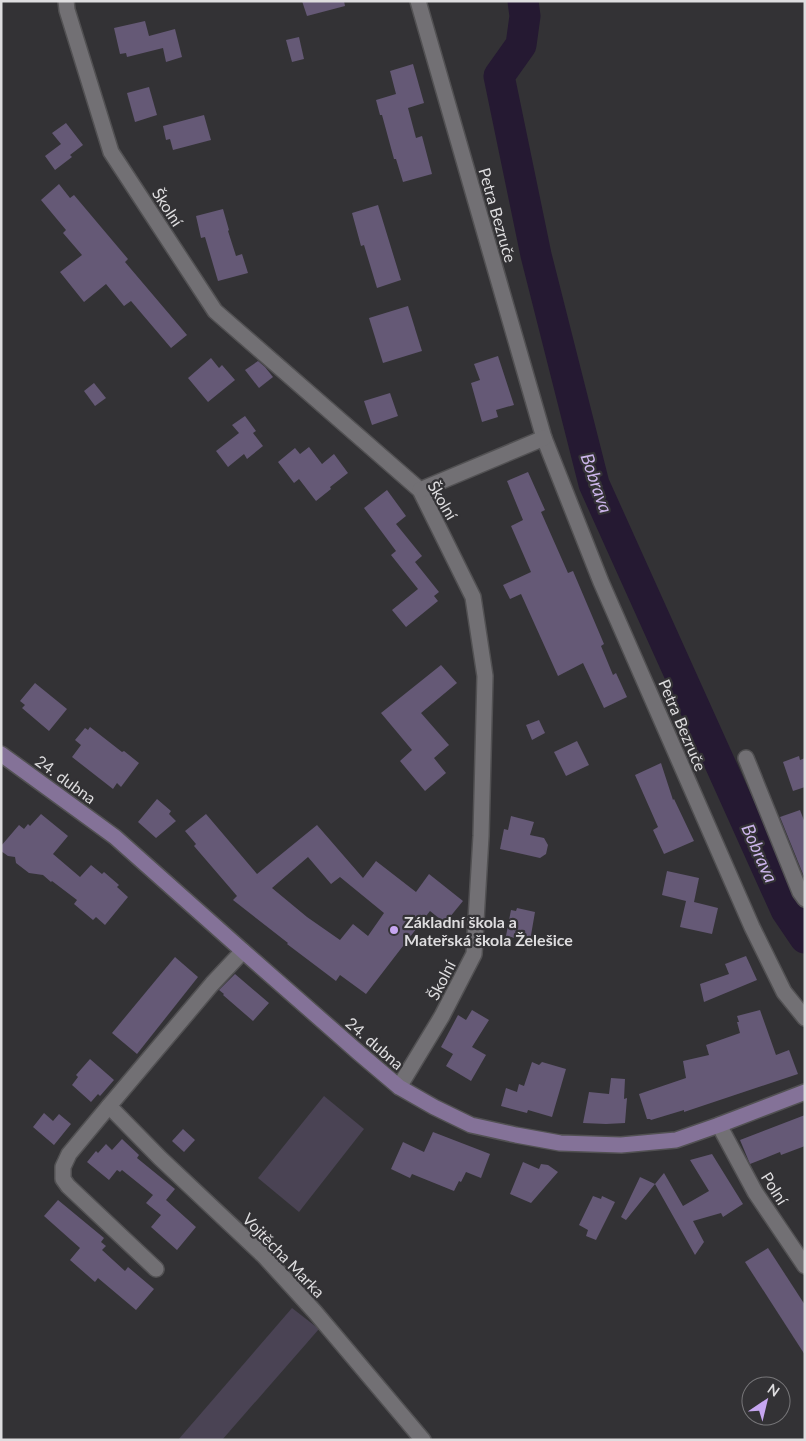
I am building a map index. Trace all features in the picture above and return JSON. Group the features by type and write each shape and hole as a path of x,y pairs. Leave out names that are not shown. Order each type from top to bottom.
{"main road":[{"name":"24. dubna","path":"1,754 115,837 400,1087 434,1107 471,1125 516,1136 560,1143 621,1145 676,1140 805,1092"}],"street":[{"name":"Školní","path":"66,1 66,10 111,152 215,311 420,490 472,597 484,676 481,836 474,954 442,1016 400,1087"},
{"name":"Petra Bezruče","path":"418,1 544,438 602,582 752,927 784,992 805,1018"},
{"path":"420,490 544,438"},
{"path":"746,758 800,892 805,899"},
{"path":"156,1270 68,1186 63,1179 63,1167 69,1154 109,1106 212,984 243,951"},
{"name":"Vojtěcha Marka","path":"109,1106 160,1158 264,1256 315,1312 423,1440"},
{"name":"Polní","path":"719,1125 755,1192 805,1266"}],"shaded area":[{"path":"324,1096 364,1129 299,1212 258,1178"},
{"path":"292,1308 319,1329 222,1440 178,1440"}],"building":[{"path":"302,1 344,1 345,6 307,16"},
{"path":"145,21 149,36 175,29 182,57 166,62 163,48 127,57 126,53 120,54 114,28"},
{"path":"299,37 304,59 292,62 286,40"},
{"path":"413,64 424,103 408,108 416,138 422,136 432,174 403,182 376,100 396,94 390,71"},
{"path":"149,87 157,115 135,122 127,93"},
{"path":"204,115 211,140 173,150 170,139 166,140 163,126"},
{"path":"66,123 83,145 70,155 72,157 55,170 45,156 61,144 52,133"},
{"path":"59,184 70,198 74,195 128,259 125,262 187,335 171,348 131,301 124,306 106,284 84,302 60,272 82,255 63,233 66,230 41,200"},
{"path":"378,205 401,280 377,288 364,245 361,246 352,213"},
{"path":"223,209 236,256 242,254 248,273 218,281 205,237 201,238 196,216"},
{"path":"408,306 422,351 383,363 369,318"},
{"path":"498,356 514,405 496,410 498,417 482,422 471,383 480,380 474,364"},
{"path":"211,358 219,368 222,365 235,380 208,402 188,378"},
{"path":"258,361 273,377 259,388 245,370"},
{"path":"94,383 106,398 95,406 84,391"},
{"path":"390,393 398,416 372,425 364,401"},
{"path":"245,416 256,431 253,433 263,446 247,459 244,454 228,467 216,451 239,433 232,425"},
{"path":"309,447 322,464 334,454 348,473 316,501 299,479 294,483 278,462 295,448 300,454"},
{"path":"528,472 545,510 541,512 568,573 573,571 604,644 601,646 613,675 616,673 627,697 604,708 583,663 558,676 521,594 510,599 503,585 531,572 511,526 523,520 507,481"},
{"path":"387,490 406,516 396,524 422,556 415,562 439,592 434,596 438,601 406,627 392,610 418,589 391,555 396,551 364,508"},
{"path":"441,665 457,683 421,713 449,745 434,758 446,773 425,791 400,761 412,750 381,713"},
{"path":"35,683 67,709 49,731 22,708 25,705 20,701"},
{"path":"539,720 545,733 532,740 526,725"},
{"path":"90,727 139,763 121,787 117,783 113,789 72,757 81,745 75,740 85,728 88,730"},
{"path":"577,741 589,765 566,776 554,752"},
{"path":"799,756 800,760 805,758 805,787 793,791 783,762"},
{"path":"661,763 673,800 694,841 664,854 653,830 658,827 635,775"},
{"path":"157,799 171,811 169,814 176,821 156,838 138,822"},
{"path":"800,810 805,823 805,879 780,817"},
{"path":"41,814 68,836 53,854 80,877 91,865 102,874 104,872 119,885 117,887 128,897 105,925 96,917 93,920 74,904 77,900 52,881 43,875 29,873 16,863 15,857 8,856 1,851 1,846 19,825 24,829 28,824 30,826"},
{"path":"206,814 257,874 317,825 363,878 376,861 416,892 429,874 463,901 445,923 430,911 366,994 340,975 336,981 233,900 237,896 194,846 196,844 185,831","holes":["308,857 331,884 340,877 384,913 368,936 353,924 340,940 307,917 272,888"]},
{"path":"511,816 534,822 530,835 544,838 548,845 546,854 540,858 500,849 504,829 508,830"},
{"path":"667,871 699,878 694,902 718,908 712,934 680,927 686,901 662,895"},
{"path":"517,908 535,912 530,941 506,936 511,910 516,911"},
{"path":"746,956 757,980 704,1002 700,984 729,974 725,964"},
{"path":"175,957 198,977 137,1054 112,1033"},
{"path":"235,974 269,1003 253,1021 219,990"},
{"path":"472,1010 489,1020 472,1047 486,1055 471,1081 446,1066 453,1054 441,1047 458,1015 466,1020"},
{"path":"760,1010 776,1055 789,1050 798,1074 684,1112 684,1110 651,1120 647,1119 639,1094 686,1078 683,1061 709,1055 706,1045 740,1033 737,1016"},
{"path":"90,1059 114,1080 100,1096 98,1094 91,1102 72,1085 78,1077 76,1075"},
{"path":"532,1062 539,1065 542,1062 566,1069 552,1117 528,1110 527,1113 501,1106 506,1088 517,1092 519,1084 524,1086"},
{"path":"611,1078 625,1079 624,1099 627,1098 625,1123 583,1123 589,1092 609,1094"},
{"path":"44,1113 53,1121 59,1114 71,1124 54,1145 33,1127"},
{"path":"805,1115 805,1146 781,1155 780,1152 750,1164 740,1140"},
{"path":"183,1129 195,1140 184,1152 172,1141"},
{"path":"433,1132 490,1154 481,1178 466,1172 454,1191 412,1174 410,1178 391,1169 403,1142 424,1152"},
{"path":"122,1139 139,1155 137,1158 175,1189 166,1200 196,1227 177,1250 151,1227 161,1215 146,1203 153,1195 122,1170 120,1172 117,1170 109,1180 87,1162 96,1151 98,1153 106,1144 112,1150"},
{"path":"712,1154 743,1204 723,1217 721,1213 693,1221 704,1242 695,1255 655,1184 664,1173 683,1206 709,1191 690,1160"},
{"path":"523,1162 539,1169 541,1164 548,1165 558,1172 531,1203 510,1194"},
{"path":"640,1177 655,1184 626,1220 621,1217"},
{"path":"593,1196 601,1199 602,1196 615,1202 596,1240 586,1236 588,1230 579,1225"},
{"path":"58,1200 104,1238 101,1242 106,1246 102,1250 125,1271 128,1267 154,1289 136,1310 98,1278 95,1282 70,1260 80,1248 44,1216"},
{"path":"768,1248 805,1305 805,1355 745,1262"}],"waterway":[{"name":"Bobrava","path":"523,1 525,16 521,45 499,76 536,255 594,484 786,910 805,938"}],"place":[{"name":"Základní škola a Mateřská škola Želešice","path":"394,930"}]}
